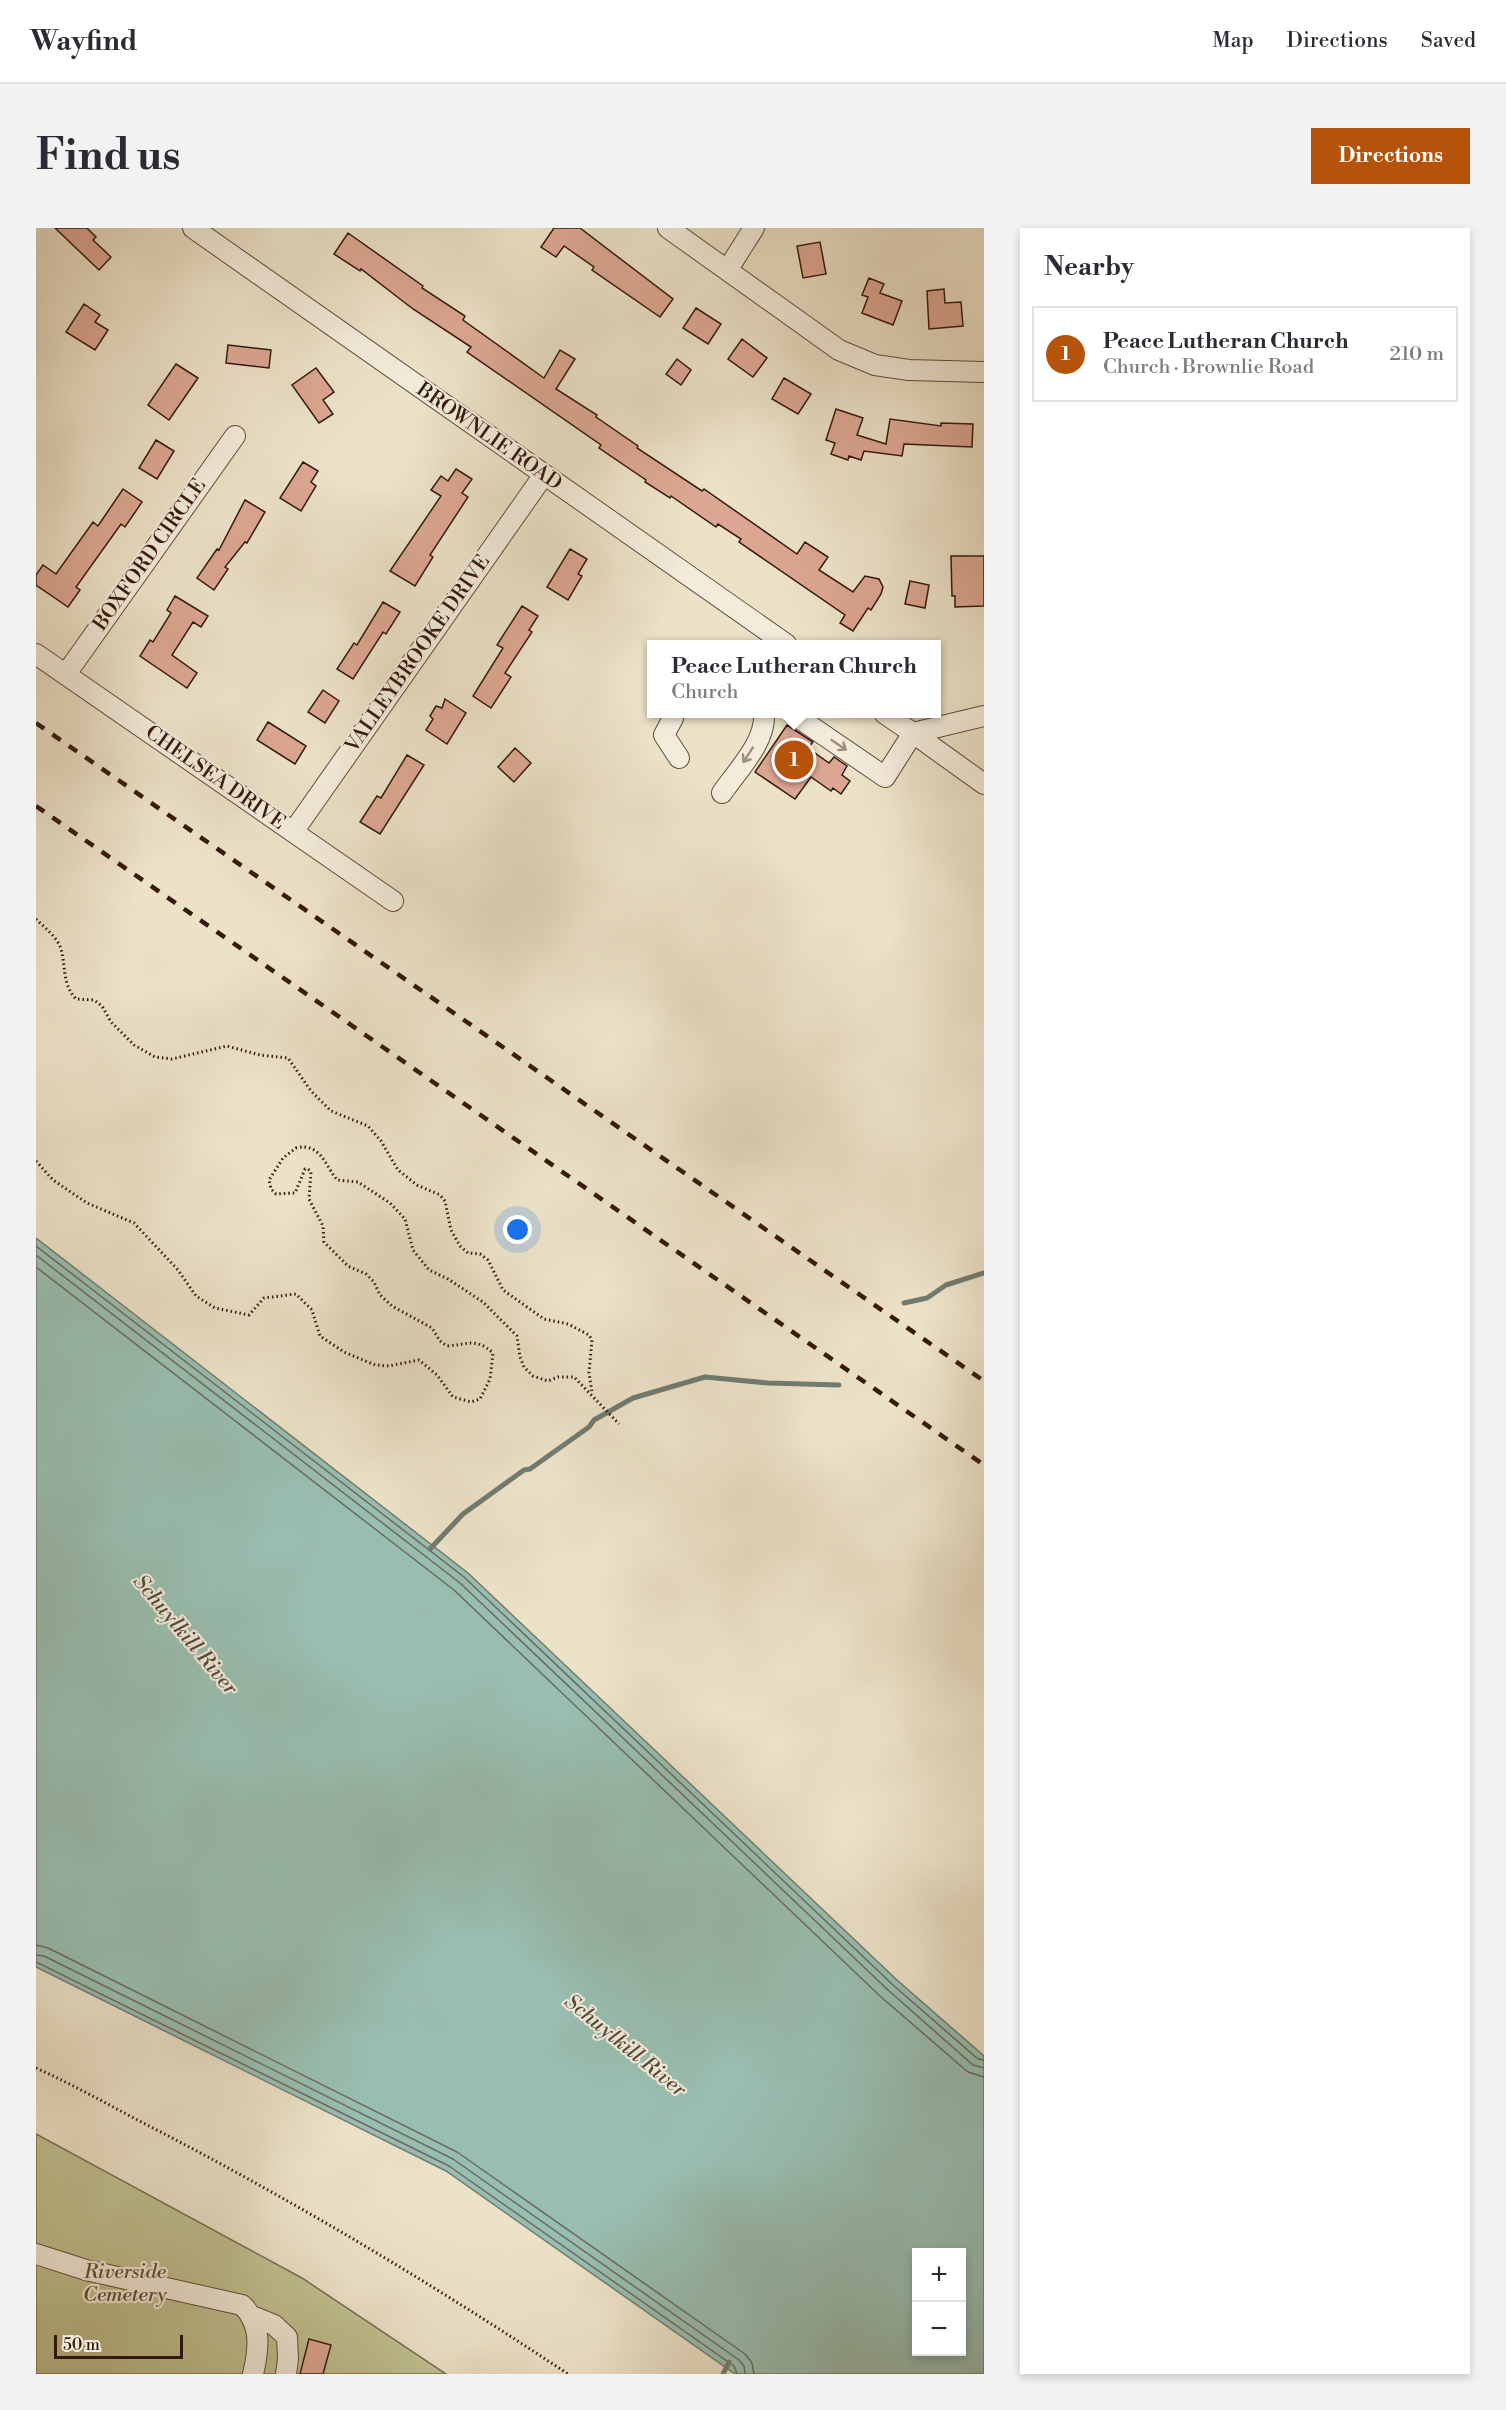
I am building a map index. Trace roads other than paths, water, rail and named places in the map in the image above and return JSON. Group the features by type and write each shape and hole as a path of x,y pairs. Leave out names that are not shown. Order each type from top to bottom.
{"street":[{"name":"BROWNLIE ROAD","path":"193,228 214,234 543,476 779,640"},
{"path":"668,228 837,348 875,365 909,370 984,372"},
{"path":"728,269 754,228"},
{"name":"BOXFORD CIRCLE","path":"66,674 235,436"},
{"name":"VALLEYBROOKE DRIVE","path":"293,832 543,476"},
{"name":"CHELSEA DRIVE","path":"36,654 393,902"},
{"path":"799,718 885,777 913,733 984,716"},
{"path":"673,718 664,735 680,758"},
{"path":"722,793 759,737 764,718"},
{"path":"891,718 984,784"},
{"path":"36,2254 86,2270 242,2305 252,2316 258,2335 254,2374"},
{"path":"252,2316 274,2325 286,2337 288,2359 286,2374"}],"water":[{"name":"Schuylkill River","path":"36,1238 468,1573 897,1980 984,2056 984,2374 735,2374 446,2171 36,1967"}],"waterway":[{"path":"904,1303 927,1298 946,1285 984,1273"},
{"path":"430,1549 463,1514 589,1427 594,1420 633,1398 705,1377 768,1383 839,1385"},
{"path":"723,2374 729,2362"}],"railway":[{"path":"36,723 984,1381"},
{"path":"36,806 984,1465"}],"place":[{"name":"Peace Lutheran Church","path":"794,760"}],"park label":[{"name":"Riverside Cemetery","path":"125,2284"}]}
